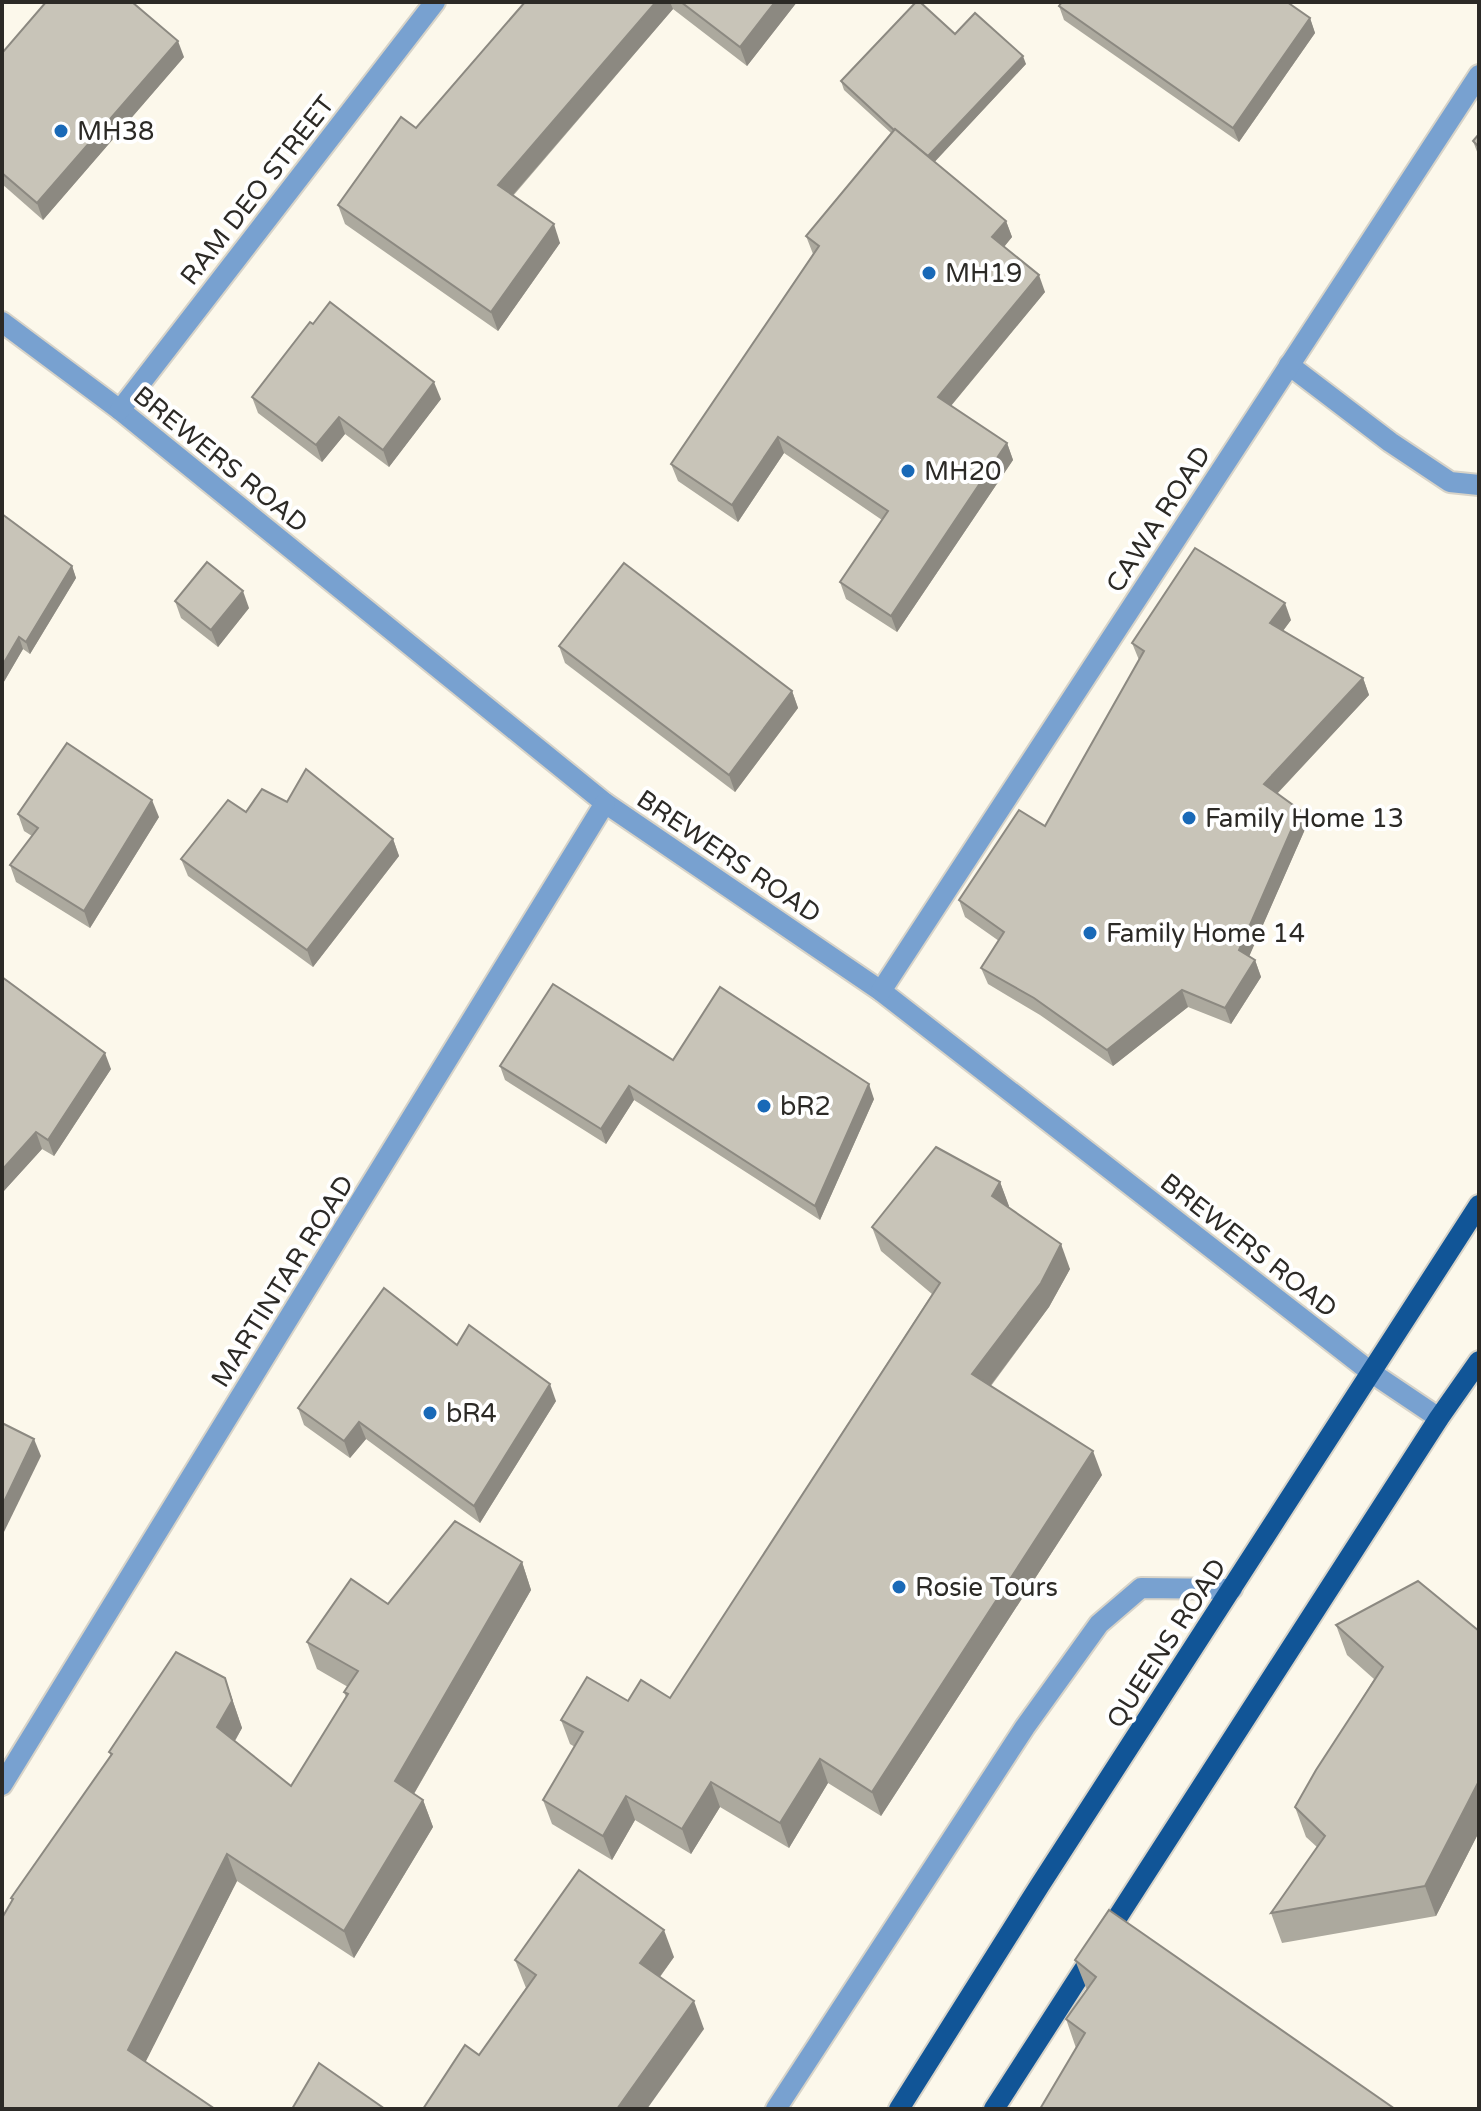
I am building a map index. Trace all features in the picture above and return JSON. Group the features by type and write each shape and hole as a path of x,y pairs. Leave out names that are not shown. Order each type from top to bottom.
{"main road":[{"name":"QUEENS ROAD","path":"899,2109 1479,1205"},
{"path":"994,2109 1439,1418 1479,1361"}],"street":[{"name":"RAM DEO STREET","path":"120,410 435,2"},
{"name":"CAWA ROAD","path":"881,991 1479,75"},
{"name":"BREWERS ROAD","path":"2,322 120,410 605,803 881,991 1372,1373 1439,1418"},
{"path":"1289,365 1390,442 1450,482 1479,485"},
{"name":"MARTINTAR ROAD","path":"2,1785 605,803"},
{"path":"776,2109 1025,1727 1099,1624 1141,1588 1232,1589"}],"building":[{"name":"MH38","path":"46,2 132,2 178,41 37,203 2,173 2,53"},
{"path":"525,2 656,2 498,185 554,224 491,312 338,205 401,117 416,128"},
{"path":"681,2 775,2 740,47"},
{"path":"916,2 920,2 955,34 975,13 1023,56 928,156 894,130 841,81"},
{"path":"1062,2 1287,2 1310,18 1233,128 1059,6"},
{"path":"895,129 1006,221 992,237 1039,275 938,397 1007,443 891,616 840,582 888,511 778,437 732,505 671,464 819,246 806,236"},
{"path":"330,302 434,382 383,450 339,417 316,445 252,397 310,322 313,324"},
{"path":"2,514 72,566 26,642 19,637 2,666"},
{"path":"1195,548 1285,603 1270,623 1363,678 1264,784 1300,810 1239,950 1255,960 1225,1008 1182,990 1107,1050 1034,998 981,968 1004,932 959,900 1019,810 1045,826 1144,651 1132,643"},
{"path":"207,562 243,591 211,630 175,601"},
{"path":"624,563 792,691 729,775 559,646"},
{"path":"67,743 152,800 84,911 10,865 38,828 18,814"},
{"path":"306,769 393,839 307,950 181,859 228,800 246,812 262,789 287,802"},
{"path":"2,977 105,1053 48,1140 36,1132 2,1170"},
{"path":"553,984 673,1060 720,987 869,1084 815,1206 629,1086 601,1129 500,1066"},
{"path":"936,1147 1000,1182 992,1196 1061,1244 1041,1283 972,1374 1093,1451 872,1792 820,1759 780,1823 711,1782 682,1829 626,1796 603,1836 543,1800 583,1732 561,1720 587,1677 628,1701 641,1680 670,1698 940,1283 872,1227"},
{"name":"bR4","path":"384,1288 457,1345 469,1325 550,1384 474,1506 359,1422 344,1441 298,1408"},
{"path":"2,1423 34,1439 2,1506"},
{"path":"455,1521 522,1562 395,1781 423,1800 344,1931 227,1854 128,2050 215,2109 2,2109 2,1918 11,1898 112,1754 109,1752 176,1652 225,1678 232,1701 217,1727 291,1786 348,1694 344,1692 358,1671 307,1642 351,1579 388,1604"},
{"path":"1418,1581 1479,1631 1479,1781 1425,1886 1271,1913 1325,1836 1295,1807 1383,1667 1336,1625"},
{"path":"579,1870 664,1930 640,1963 694,2001 617,2109 423,2109 465,2045 479,2055 536,1975 515,1960"},
{"path":"1109,1910 1395,2109 1040,2109 1085,2033 1066,2019 1096,1977 1075,1960"},
{"path":"319,2063 385,2109 292,2109"}],"place":[{"name":"MH38","path":"61,131"},
{"name":"MH19","path":"929,273"},
{"name":"MH20","path":"908,471"},
{"name":"Family Home 13","path":"1189,818"},
{"name":"Family Home 14","path":"1090,933"},
{"name":"bR2","path":"764,1106"},
{"name":"bR4","path":"430,1413"},
{"name":"Rosie Tours","path":"899,1587"}]}
